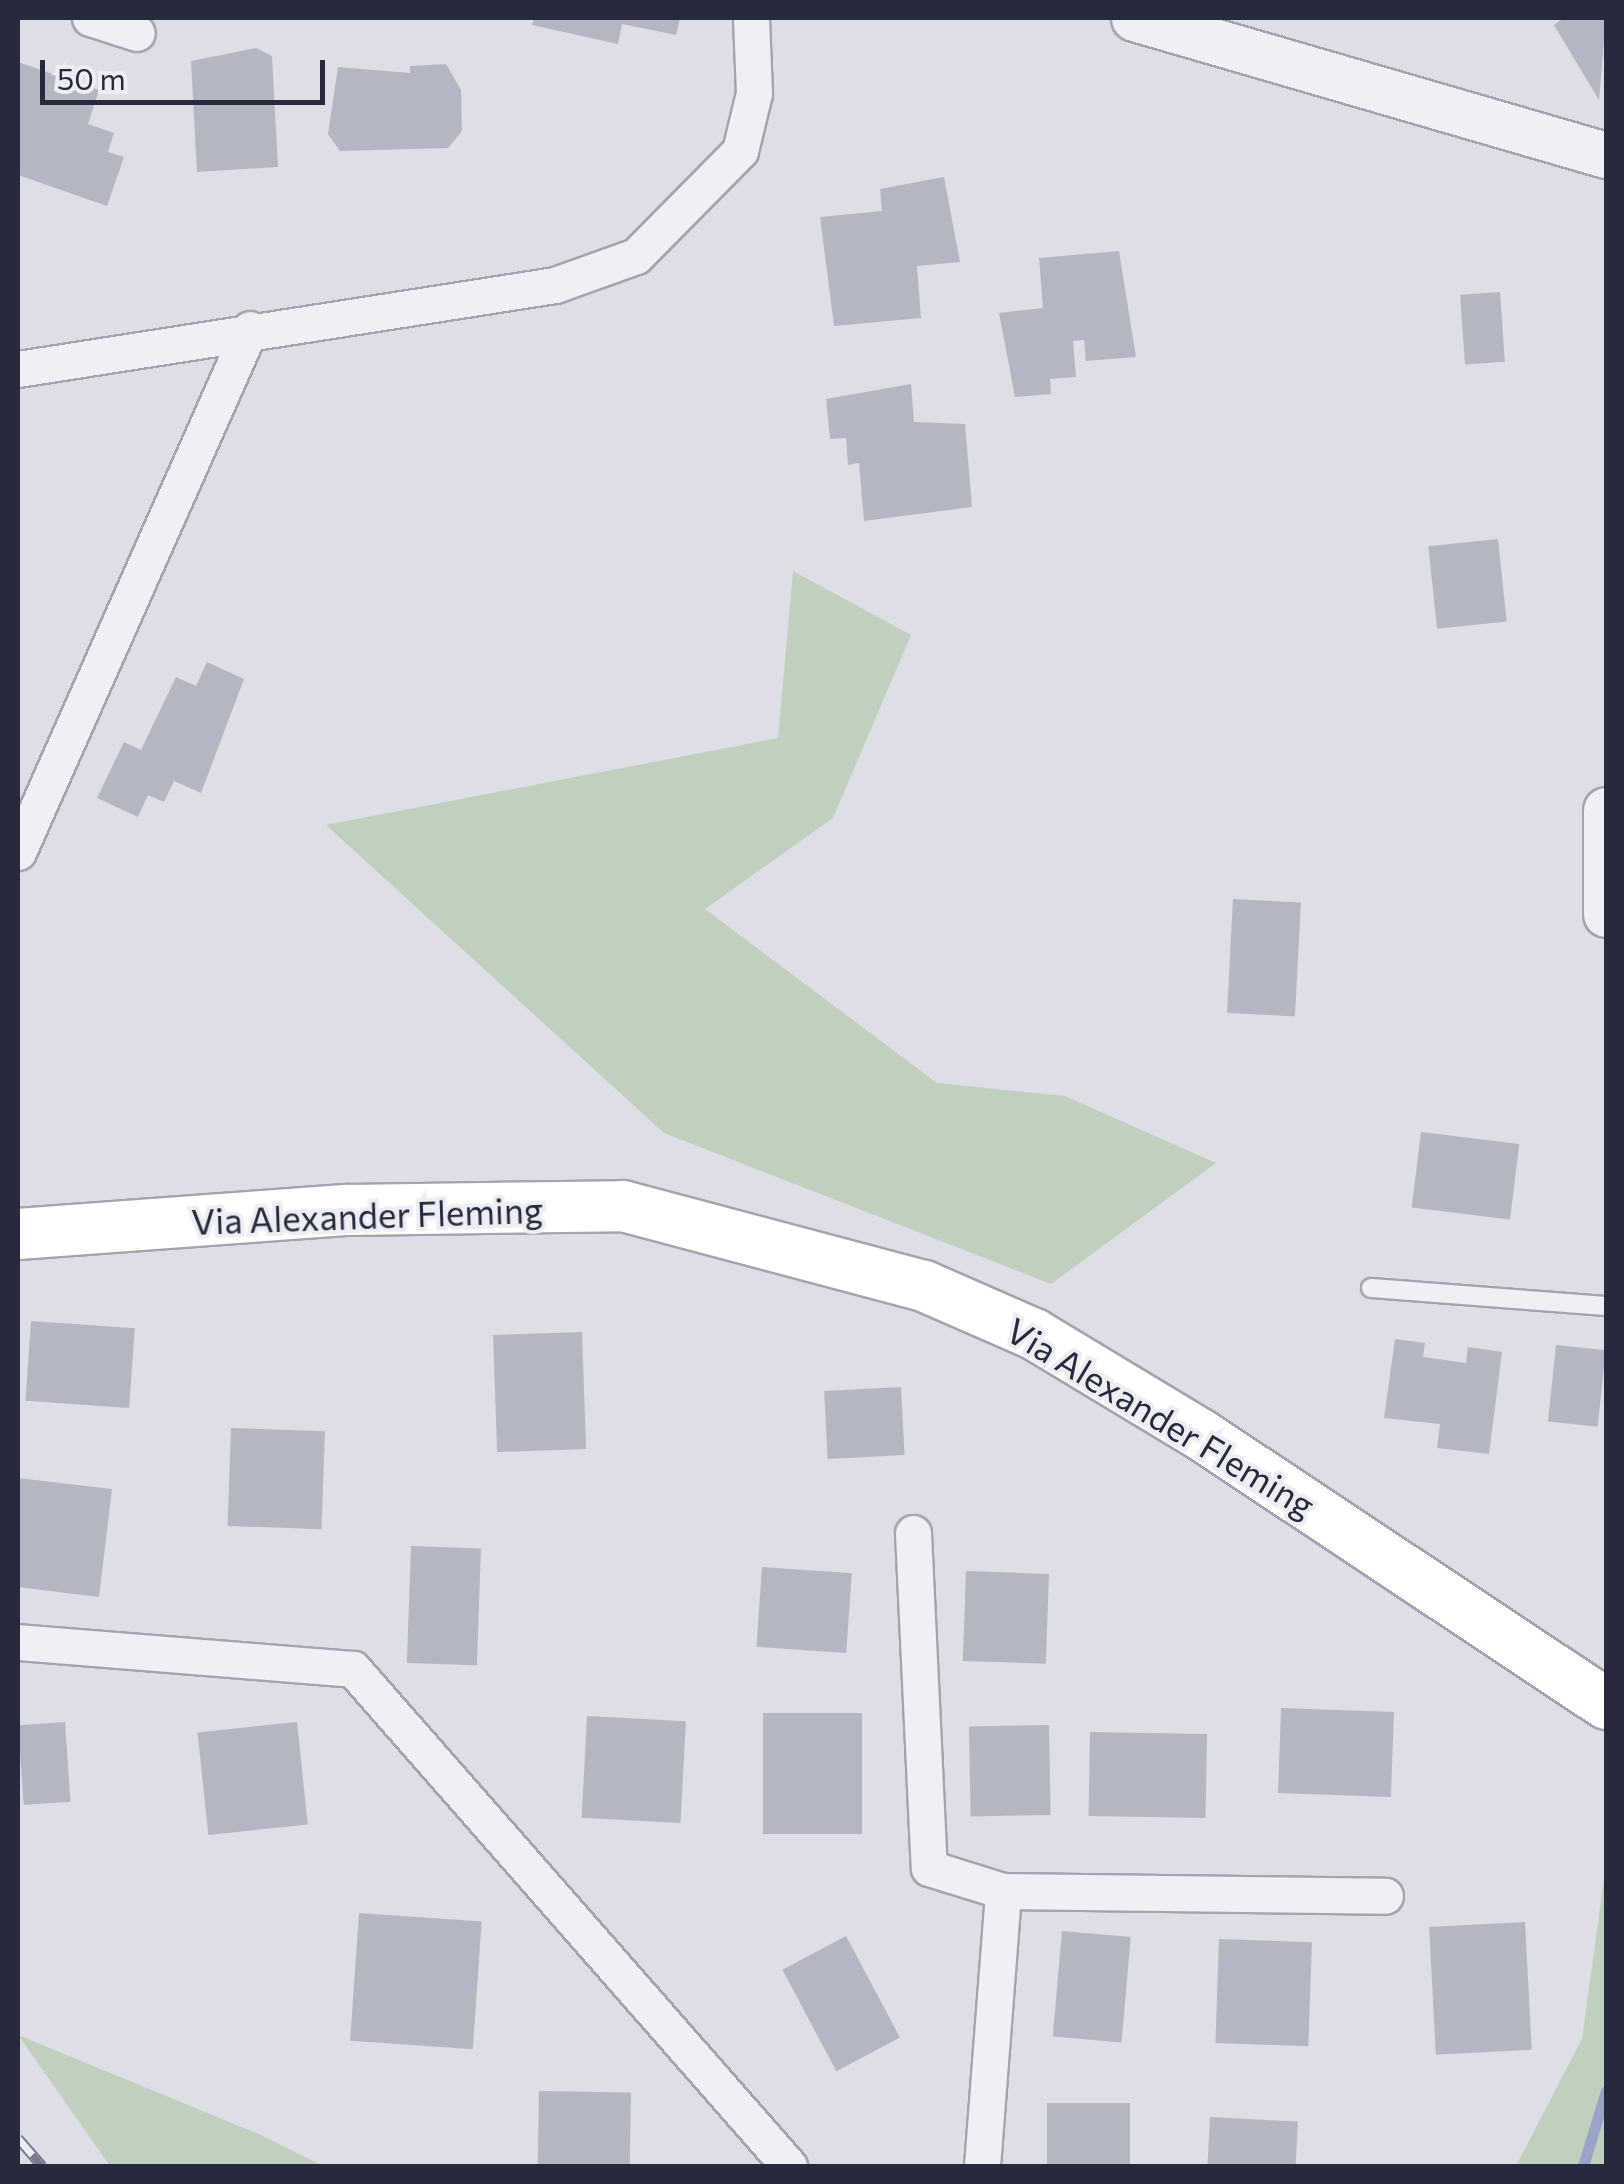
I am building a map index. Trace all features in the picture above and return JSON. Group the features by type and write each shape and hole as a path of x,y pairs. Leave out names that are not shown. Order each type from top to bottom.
{"main road":[{"name":"Via Alexander Fleming","path":"18,1234 348,1210 623,1206 832,1259 1034,1334 1590,1692"}],"street":[{"path":"90,18 137,33"},
{"path":"18,369 250,329 555,285 636,256 740,151 754,93 751,18"},
{"path":"1164,20 1606,156"},
{"path":"18,852 250,329"},
{"path":"1606,810 1606,914"},
{"path":"913,1533 929,1868 1003,1891 1385,1896"},
{"path":"18,1642 352,1669 790,2166"},
{"path":"982,2166 1003,1891"}],"lane":[{"path":"1371,1288 1606,1306"}],"green space":[{"path":"793,571 911,635 833,818 705,909 937,1083 1065,1096 1216,1163 1051,1284 664,1133 326,825 778,738"},
{"path":"1606,1864 1606,2166 1516,2166 1582,2039"},
{"path":"18,2035 261,2135 323,2166 110,2166"}],"building":[{"path":"534,18 680,18 676,35 622,24 618,44 532,25"},
{"path":"1564,18 1606,18 1599,100 1554,25"},
{"path":"256,48 272,56 278,167 197,172 191,61"},
{"path":"18,62 99,90 88,124 114,133 108,152 124,157 107,206 18,175"},
{"path":"446,64 461,90 462,131 448,148 340,151 328,134 338,67 410,73 410,66"},
{"path":"944,177 960,262 917,266 921,318 834,326 820,217 882,211 880,189"},
{"path":"1119,251 1136,357 1086,361 1084,340 1073,341 1076,377 1050,379 1051,394 1015,397 999,313 1043,308 1039,258"},
{"path":"1500,292 1505,362 1465,365 1460,295"},
{"path":"911,384 914,422 965,424 972,507 864,521 859,463 848,465 846,438 830,439 826,399"},
{"path":"1498,539 1507,622 1437,629 1428,546"},
{"path":"207,662 244,679 201,793 174,781 164,802 148,795 138,817 97,798 124,742 141,750 176,677 196,686"},
{"path":"1233,899 1301,903 1295,1016 1227,1013"},
{"path":"1421,1132 1519,1144 1510,1219 1412,1207"},
{"path":"31,1321 135,1328 129,1408 25,1401"},
{"path":"582,1332 586,1449 497,1452 493,1335"},
{"path":"1395,1339 1425,1343 1423,1357 1466,1363 1468,1347 1502,1352 1489,1454 1437,1448 1440,1424 1384,1418"},
{"path":"1556,1345 1606,1350 1598,1427 1548,1422"},
{"path":"901,1387 905,1455 828,1459 824,1391"},
{"path":"231,1428 325,1431 322,1529 228,1526"},
{"path":"18,1478 112,1489 99,1597 18,1587"},
{"path":"411,1546 481,1548 477,1665 407,1663"},
{"path":"762,1567 852,1573 846,1653 756,1647"},
{"path":"966,1571 1049,1574 1046,1664 963,1661"},
{"path":"1281,1708 1394,1712 1391,1797 1278,1793"},
{"path":"763,1713 862,1713 862,1834 763,1834"},
{"path":"587,1716 686,1721 681,1823 582,1818"},
{"path":"65,1722 71,1802 24,1805 18,1725"},
{"path":"297,1722 308,1824 208,1835 198,1732"},
{"path":"1049,1725 1051,1815 971,1816 969,1726"},
{"path":"1090,1732 1207,1734 1206,1818 1089,1816"},
{"path":"359,1913 482,1922 473,2049 350,2041"},
{"path":"1525,1922 1532,2050 1436,2055 1429,1927"},
{"path":"1062,1931 1131,1937 1121,2043 1053,2037"},
{"path":"846,1936 900,2038 836,2071 782,1970"},
{"path":"1219,1939 1312,1942 1308,2046 1215,2043"},
{"path":"539,2091 631,2093 630,2166 538,2166"},
{"path":"1047,2103 1130,2103 1130,2166 1047,2166"},
{"path":"1210,2117 1298,2122 1296,2166 1207,2166"}],"waterway":[{"path":"1583,2166 1606,2091"}],"railway":[{"path":"18,2138 42,2166"}]}
